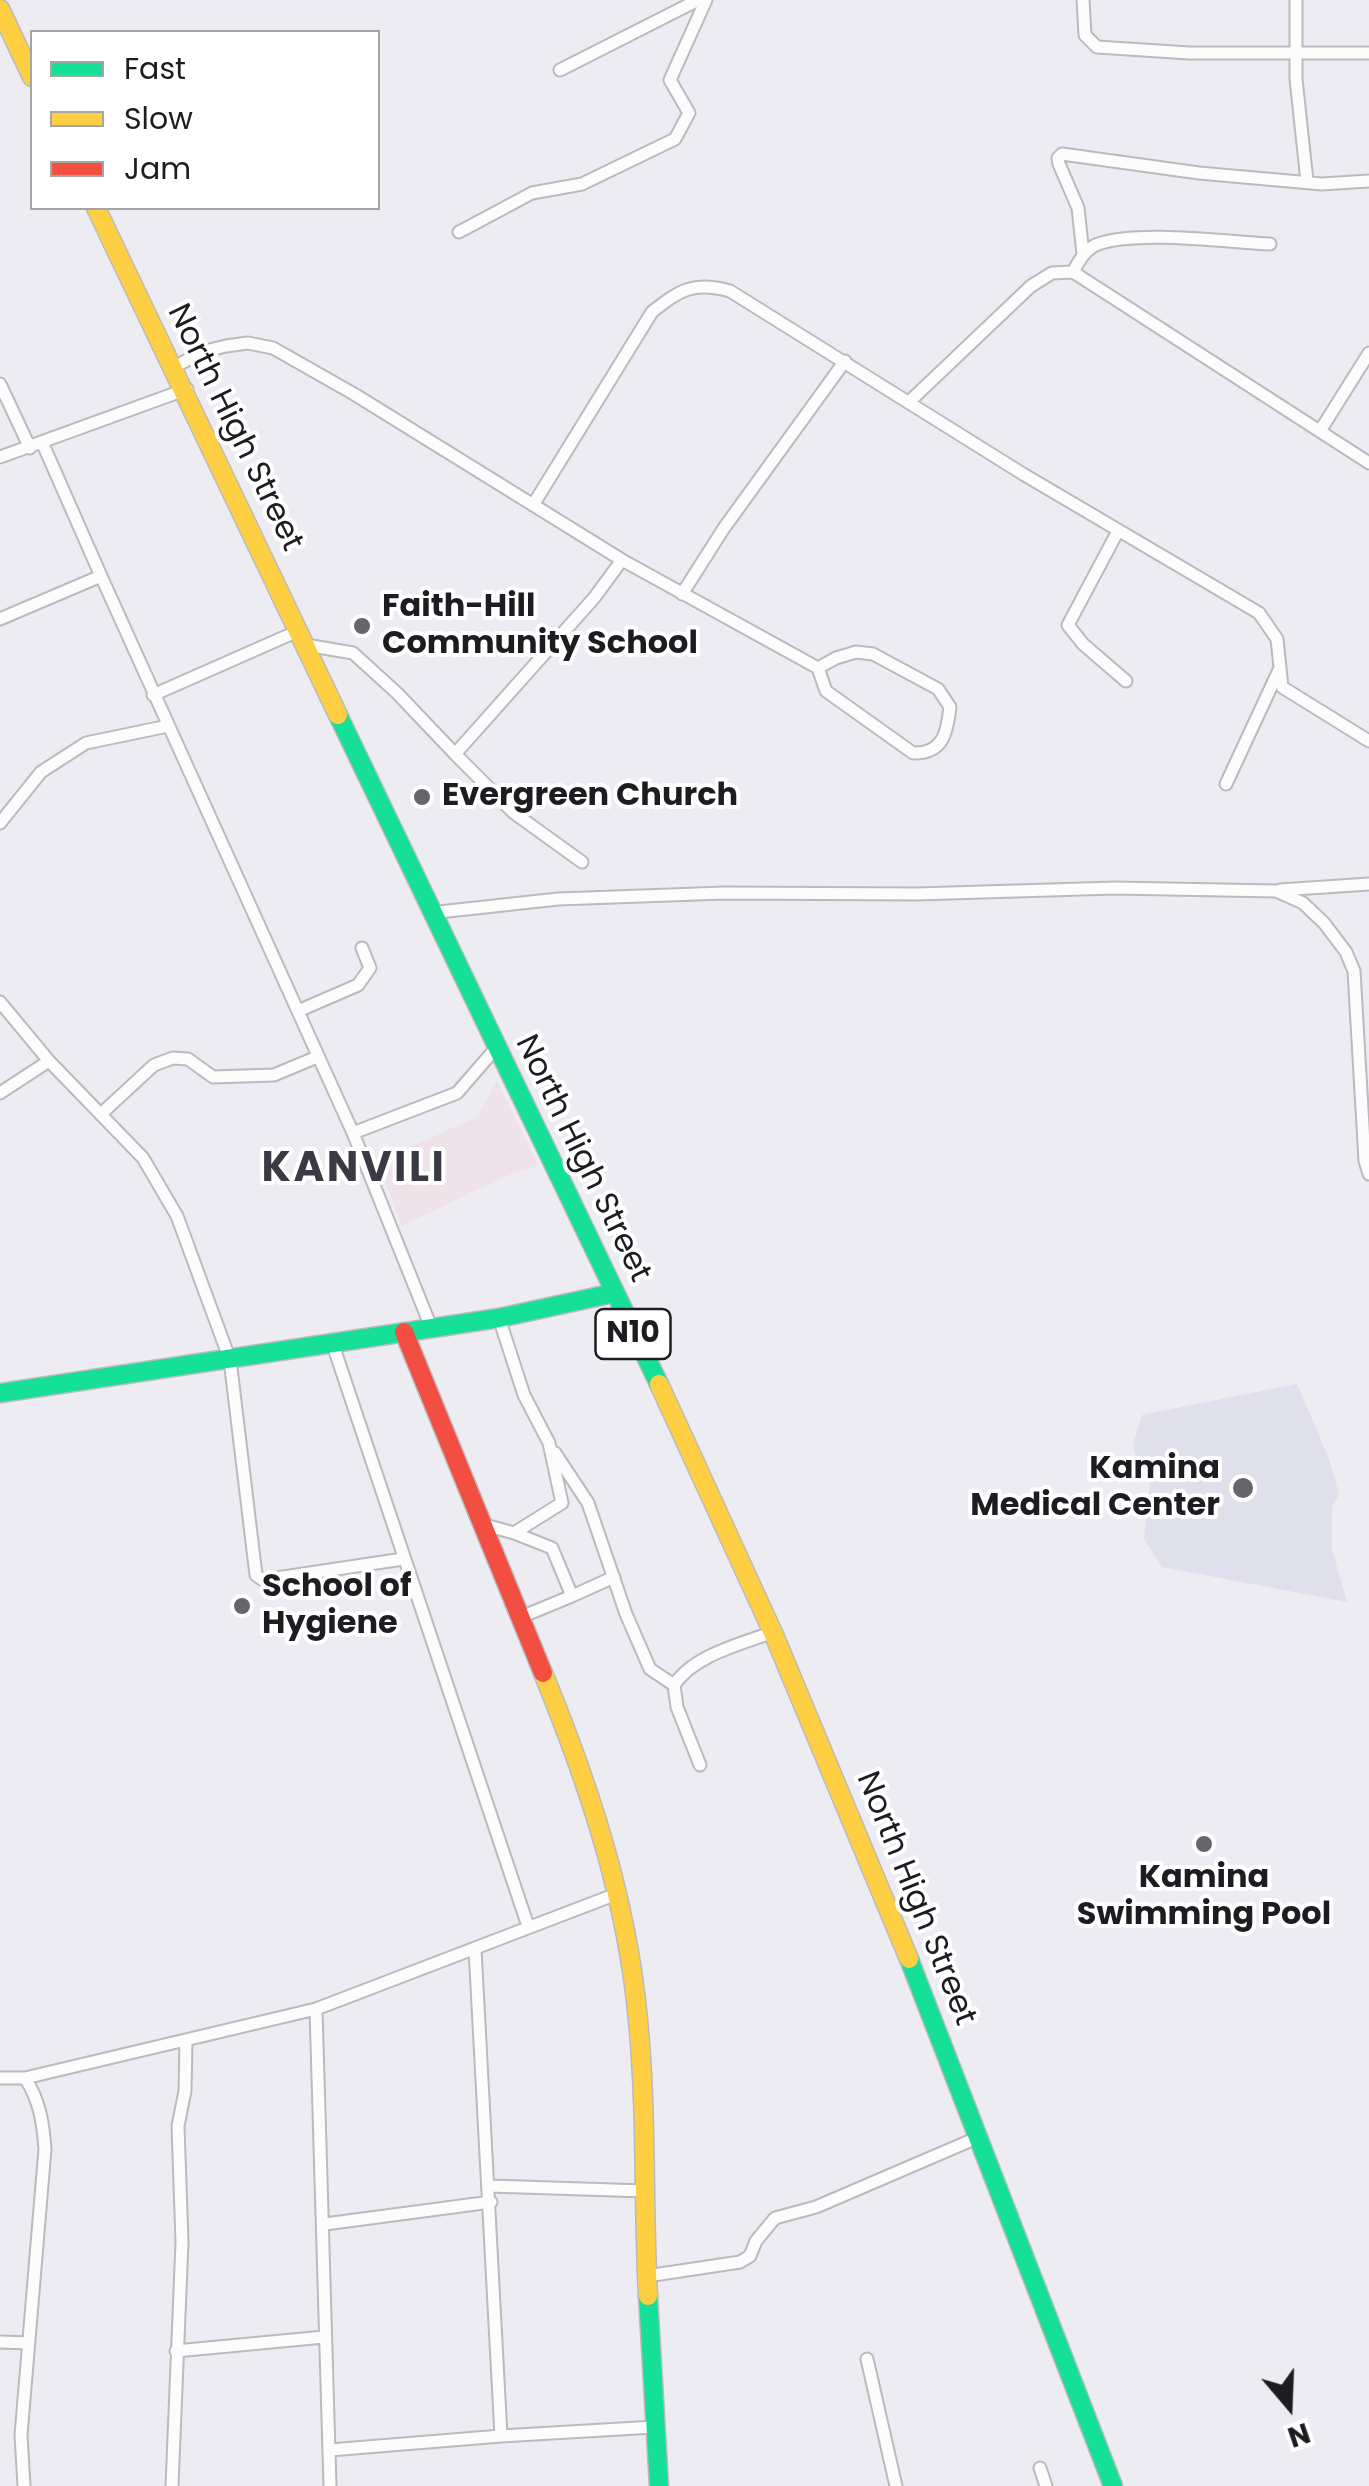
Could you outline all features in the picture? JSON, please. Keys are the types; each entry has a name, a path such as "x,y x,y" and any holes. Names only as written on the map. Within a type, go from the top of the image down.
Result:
{"main road":[{"path":"0,8 30,73"},
{"name":"North High Street","path":"97,210 187,389 430,913 773,1632 856,1830 1113,2486"},
{"path":"0,1392 333,1345 499,1318 614,1293"},
{"path":"404,1332 580,1763 619,1893 638,2016 659,2486"}],"street":[{"path":"560,70 698,0"},
{"path":"459,232 532,193 582,184 675,139 689,113 670,80 706,0"},
{"path":"1083,0 1085,35 1097,47 1188,53 1369,53"},
{"path":"1296,0 1296,52 1307,181"},
{"path":"1083,254 1078,208 1058,164 1062,154 1336,186 1369,181"},
{"path":"1073,272 1083,254 1096,244 1149,239 1270,244"},
{"path":"910,401 1030,286 1052,274 1073,272 1369,464"},
{"path":"533,506 652,312 676,293 708,285 730,291 1118,531 1259,613 1276,639 1281,684 1286,690 1369,741"},
{"path":"175,367 201,352 226,346 248,343 273,348 622,560 818,668 826,691 913,753 926,754 943,740 950,707 938,689 872,654 856,652 818,668"},
{"path":"1320,431 1369,353"},
{"path":"682,594 724,528 845,361"},
{"path":"0,384 36,445 101,576 352,1133 431,1328"},
{"path":"0,457 187,389"},
{"path":"1118,531 1068,625 1083,644 1126,681"},
{"path":"454,754 594,598 622,560"},
{"path":"0,619 101,576"},
{"path":"153,695 302,638 353,654 397,692 514,813 582,862"},
{"path":"1226,784 1279,670"},
{"path":"0,822 41,772 86,743 168,726"},
{"path":"430,913 558,900 724,893 1276,890 1369,884"},
{"path":"1276,890 1303,903 1324,922 1346,952 1354,971 1365,1162 1369,1174"},
{"path":"298,1011 358,985 370,968 362,948"},
{"path":"0,1002 49,1061 143,1158 177,1216 230,1360 256,1575 263,1580 403,1559"},
{"path":"352,1133 458,1092 496,1048"},
{"path":"102,1113 154,1065 174,1058 188,1059 213,1077 274,1075 317,1057"},
{"path":"0,1093 49,1061"},
{"path":"499,1318 524,1395 588,1503 650,1669 674,1685"},
{"path":"333,1345 528,1926"},
{"path":"514,1533 562,1503 549,1443"},
{"path":"485,1525 552,1548 572,1596"},
{"path":"521,1618 614,1577"},
{"path":"700,1765 677,1707 674,1685 679,1677 713,1655 773,1632"},
{"path":"0,2078 25,2078 316,2009 619,1893"},
{"path":"475,1949 502,2436"},
{"path":"316,2009 330,2486"},
{"path":"172,2486 182,2242 178,2126 185,2091 186,2041"},
{"path":"24,2486 22,2435 45,2149 36,2094 25,2078"},
{"path":"648,2276 740,2262 750,2256 756,2241 775,2218 816,2207 978,2137"},
{"path":"490,2186 644,2191"},
{"path":"325,2224 491,2202"},
{"path":"176,2351 324,2337"},
{"path":"0,2342 29,2343"},
{"path":"867,2359 896,2486"},
{"path":"330,2450 654,2427"},
{"path":"1040,2468 1046,2486"}],"shaded area":[{"path":"497,1081 538,1165 508,1175 402,1226 377,1161 476,1118"},
{"name":"Kamina Medical Center","path":"1297,1384 1329,1459 1339,1494 1332,1507 1332,1549 1347,1602 1162,1567 1144,1539 1150,1483 1140,1478 1133,1445 1142,1415"}],"traffic: fast":[{"path":"338,715 659,1384"},
{"path":"0,1393 499,1318 614,1293"},
{"path":"909,1959 1113,2486"},
{"path":"648,2296 659,2486"}],"traffic: slow":[{"path":"0,9 30,73"},
{"path":"97,210 338,715"},
{"path":"659,1384 774,1635 909,1959"},
{"path":"543,1673 604,1843 633,1975 643,2089 648,2296"}],"traffic: jam":[{"path":"404,1332 543,1673"}],"place":[{"name":"Faith-Hill Community School","path":"362,626"},
{"name":"Evergreen Church","path":"422,797"},
{"name":"Kamina Medical Center","path":"1243,1488"},
{"name":"School of Hygiene","path":"242,1606"},
{"name":"Kamina Swimming Pool","path":"1204,1844"}],"district":[{"name":"KANVILI","path":"354,1170"}]}
